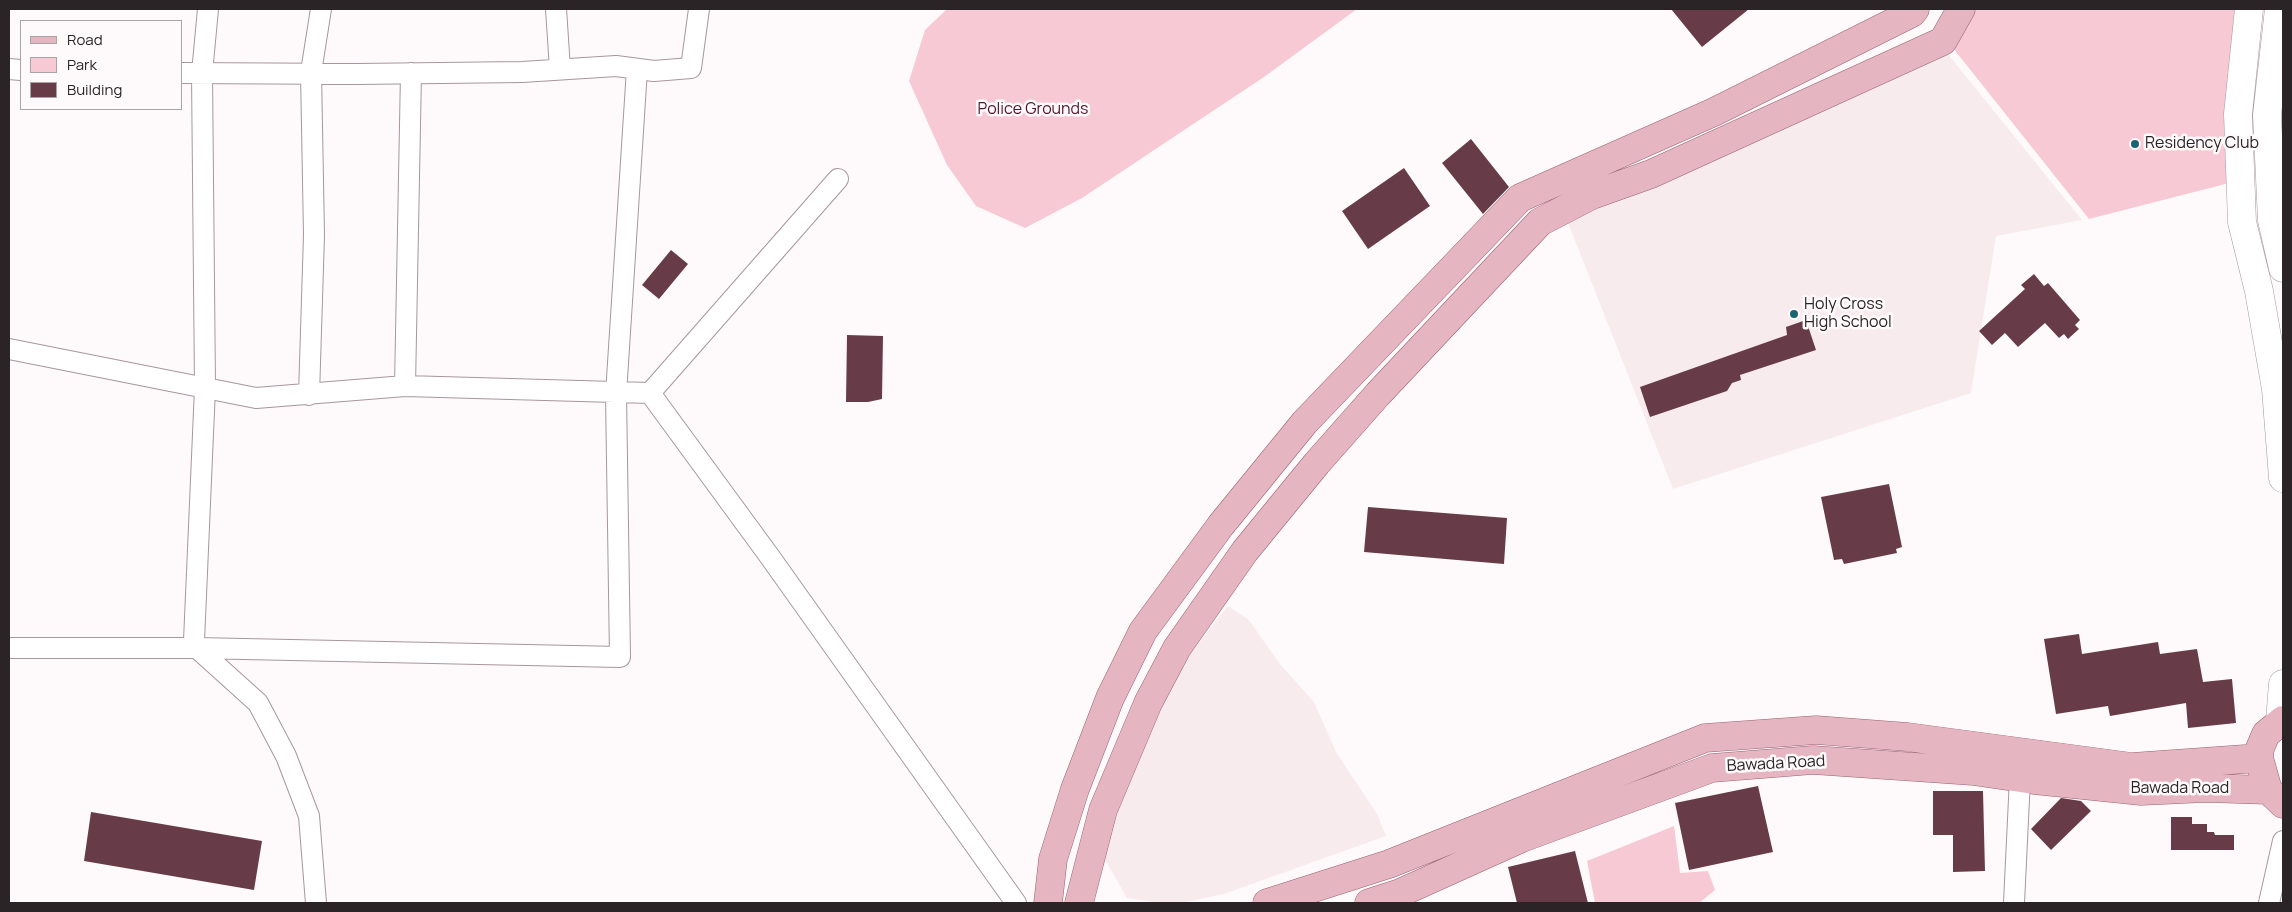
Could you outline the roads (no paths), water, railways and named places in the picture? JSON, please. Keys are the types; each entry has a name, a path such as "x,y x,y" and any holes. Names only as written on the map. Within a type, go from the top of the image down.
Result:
{"main road":[{"path":"1048,903 1053,859 1075,789 1110,698 1143,631 1222,525 1305,422 1520,198 1714,112 1912,13 1915,9"},
{"path":"1079,903 1103,810 1148,703 1177,648 1245,551 1317,463 1378,394 1542,220 1592,195 1650,174 1943,41 1961,9"},
{"path":"2249,9 2238,114 2242,222 2259,292 2276,389 2283,478"},
{"path":"2279,9 2268,115 2272,220 2283,268"},
{"path":"1520,198 1542,220"},
{"path":"2276,797 2259,758 2266,734 2282,720 2283,684"},
{"path":"1267,903 1389,864 1705,738 1809,730 1908,736 2132,767 2259,758"},
{"name":"Bawada Road","path":"1370,903 1400,892 1522,838 1712,768 1813,760 1973,770 2020,778 2141,791 2206,788 2276,797"}],"street":[{"path":"208,9 202,73 205,388 194,641 197,648 258,703 286,756 309,816 316,903"},
{"path":"309,395 314,235 311,72 321,9"},
{"path":"556,9 560,69"},
{"path":"182,73 411,73 616,66 654,71 691,68 699,9"},
{"path":"9,648 197,648 620,657 616,394 638,69"},
{"path":"405,386 411,73"},
{"path":"9,349 256,398 405,386 616,394 650,393 838,179"},
{"path":"650,393 770,557 1016,903"},
{"path":"2014,903 2020,778"},
{"path":"2269,903 2283,842"}],"place":[{"name":"Residency Club","path":"2135,144"},
{"name":"Holy Cross High School","path":"1794,314"}],"park label":[{"name":"Police Grounds","path":"1033,110"}]}
